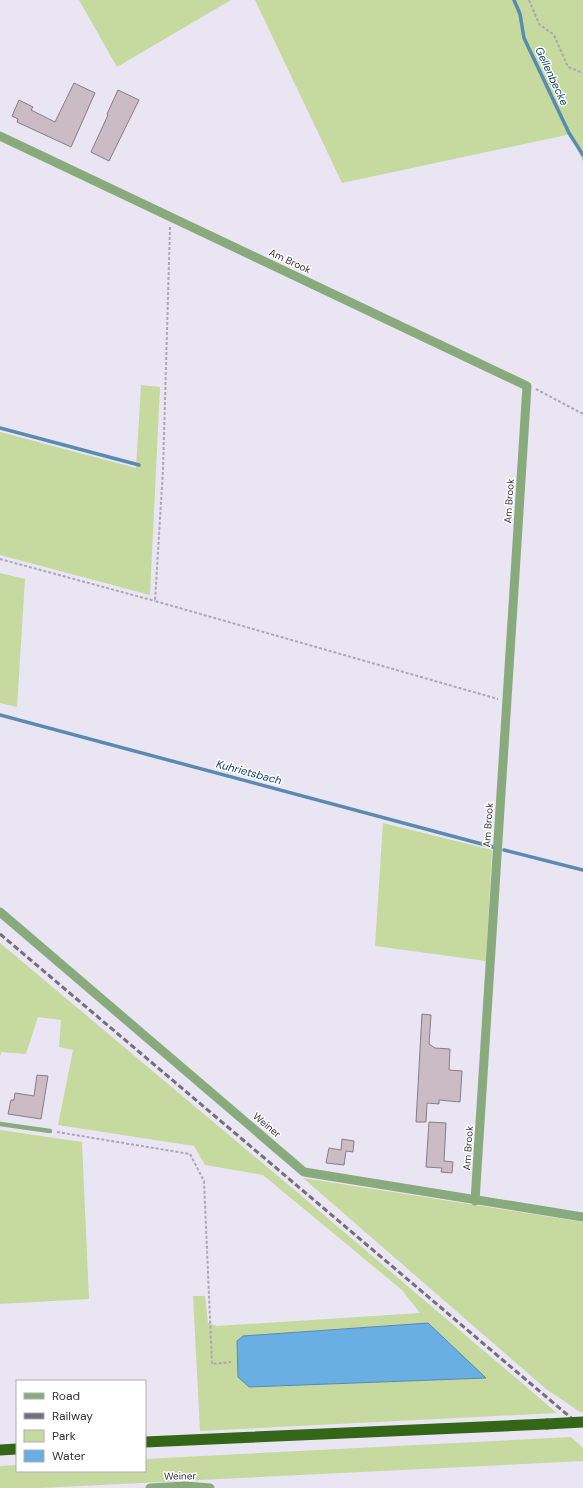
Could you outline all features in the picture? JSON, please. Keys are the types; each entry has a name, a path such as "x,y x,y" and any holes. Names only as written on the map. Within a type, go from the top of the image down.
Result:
{"highway":[{"path":"146,1442 583,1422"},
{"path":"0,1450 16,1449"}],"street":[{"name":"Am Brook","path":"0,136 527,386 475,1200"},
{"name":"Weiner","path":"0,912 304,1172 583,1218"},
{"name":"Weiner","path":"150,1488 185,1486 210,1488"}],"lane":[{"path":"0,1124 50,1131"}],"path":[{"path":"528,0 538,24 554,35 568,67 583,73"},
{"path":"155,601 163,470 170,217"},
{"path":"527,386 542,392 583,414"},
{"path":"0,559 155,601 507,701"},
{"path":"50,1131 190,1154 204,1181 212,1364 231,1362"}],"green space":[{"path":"79,0 231,0 117,67"},
{"path":"255,0 583,0 583,162 571,134 342,183"},
{"path":"141,385 160,387 150,595 0,555 0,432 136,468"},
{"path":"0,573 25,579 17,707 0,703"},
{"path":"383,823 492,850 486,961 375,946"},
{"path":"0,943 557,1413 200,1431 193,1296 205,1296 208,1323 217,1326 420,1313 402,1290 263,1175 205,1165 194,1146 58,1125 73,1050 59,1047 61,1020 38,1017 26,1054 1,1052 0,1058","holes":["428,1323 237,1341 243,1336"]},
{"path":"0,1130 82,1142 89,1299 0,1304"},
{"path":"303,1178 583,1222 583,1412 580,1412 546,1389"},
{"path":"571,1437 583,1448 583,1461 40,1488 0,1488 0,1466 16,1465 16,1472 146,1472 146,1459"}],"water":[{"path":"428,1323 486,1378 249,1387 238,1377 237,1341 243,1336"}],"building":[{"path":"74,83 95,93 71,147 17,122 18,119 12,116 19,100 33,107 31,110 55,122"},
{"path":"118,90 139,100 109,161 91,152"},
{"path":"422,1014 431,1015 429,1044 435,1048 450,1049 449,1070 462,1071 460,1102 439,1100 439,1104 427,1103 426,1122 416,1122"},
{"path":"37,1075 48,1076 41,1119 8,1114 11,1100 14,1100 15,1093 34,1096"},
{"path":"429,1122 446,1123 444,1161 453,1162 452,1173 441,1172 442,1168 426,1167"},
{"path":"342,1139 354,1141 353,1152 346,1151 344,1165 326,1163 329,1148 341,1150"}],"waterway":[{"name":"Gellenbecke","path":"514,0 520,14 524,38 569,133 583,155"},
{"path":"0,428 139,465"},
{"name":"Kuhrietsbach","path":"0,715 493,847"},
{"name":"Kuhrietsbach","path":"504,850 583,870"}],"railway":[{"path":"0,934 583,1428"}]}
